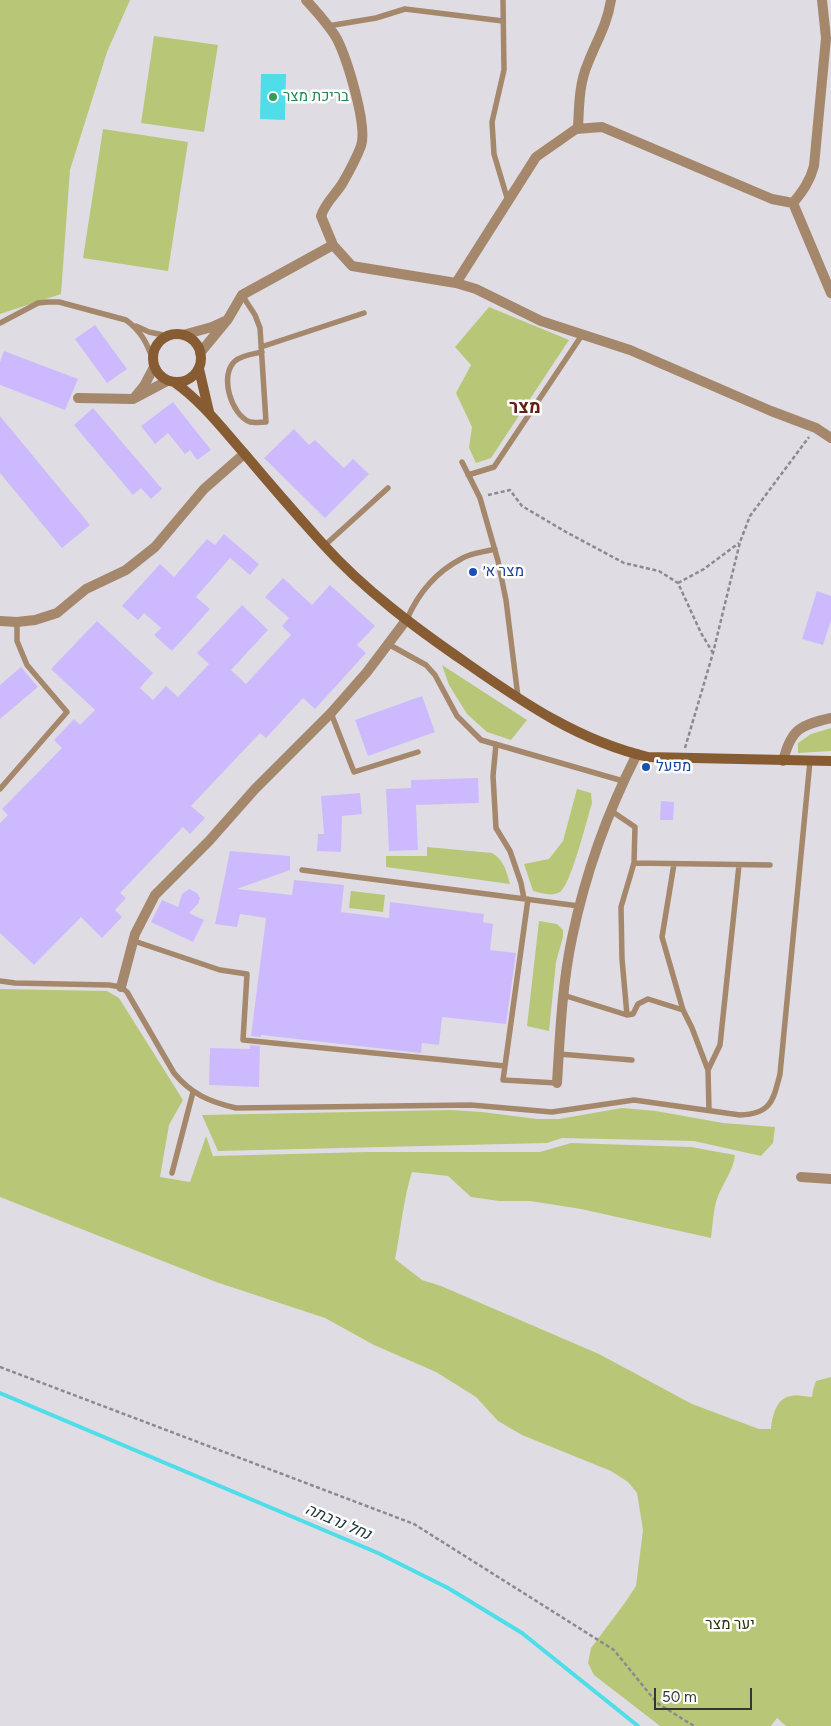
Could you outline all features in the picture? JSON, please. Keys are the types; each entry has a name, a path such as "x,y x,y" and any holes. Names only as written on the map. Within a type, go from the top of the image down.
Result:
{"street":[{"path":"306,0 336,37 345,57 362,126 362,144 354,162 342,185 324,207 321,216 334,245 352,266 456,283 476,289 541,321 630,350 771,411 816,428 831,438"},
{"path":"578,129 580,94 587,64 607,22 611,0"},
{"path":"793,203 810,180 814,166 826,38 822,0"},
{"path":"456,283 536,157 578,129 602,127 772,199 793,203"},
{"path":"793,203 831,293"},
{"path":"200,353 228,319 242,294 334,245"},
{"path":"133,399 140,392 153,364 155,348 158,343 168,336 183,335 212,327 228,319"},
{"path":"183,335 194,342 200,353 199,369 209,413"},
{"path":"153,364 162,378 187,391 209,413 324,546 368,587 406,619 518,699 556,722 648,757 831,761"},
{"path":"78,398 133,399 171,382 188,380 199,369"},
{"path":"0,621 35,620 57,612 86,589 126,570 155,547 204,489 244,454"},
{"path":"122,987 136,934 155,895 331,712 367,672 406,619"},
{"path":"783,761 788,742 802,726 831,718"},
{"path":"557,1083 563,995 571,939 579,906 610,810 637,754"},
{"path":"801,1177 831,1179"}],"lane":[{"path":"504,0 504,70 492,122 494,154 508,201"},
{"path":"328,26 376,18 405,9 503,20"},
{"path":"242,294 260,328 261,349 266,422 252,422 244,419 234,405 229,393 229,369 235,361 261,349 364,313"},
{"path":"0,323 38,303 48,302 59,302 119,317 134,326 145,340 153,364"},
{"path":"134,326 149,332 168,336"},
{"path":"468,475 494,467 582,335"},
{"path":"462,462 480,498 498,561 506,600 518,699"},
{"path":"324,546 388,488"},
{"path":"406,619 413,605 432,580 461,558 495,549"},
{"path":"0,789 67,712 27,665 17,641 17,622"},
{"path":"388,644 426,664 435,675 457,716 481,740 623,781"},
{"path":"331,712 354,772 418,752"},
{"path":"496,744 493,776 496,828 510,852 526,899 503,1080 557,1083"},
{"path":"0,981 15,983 109,984 122,987 127,992 174,1073 193,1092 212,1102 236,1108 471,1105 552,1112 634,1100 740,1115 753,1115 764,1111 776,1090 780,1074 810,761"},
{"path":"610,810 634,827 634,863 621,907 626,1015"},
{"path":"634,863 770,865"},
{"path":"674,864 662,937 683,1010 708,1070 709,1110"},
{"path":"708,1070 720,1045 738,865"},
{"path":"302,870 579,906"},
{"path":"134,941 220,970 247,974 243,1040 505,1066"},
{"path":"563,995 626,1015 633,1014 638,1004 648,999 683,1010"},
{"path":"559,1054 632,1060"},
{"path":"172,1173 193,1092"}],"path":[{"path":"682,758 713,652 740,542 750,516 816,428"},
{"path":"480,498 510,490 522,506 566,532 624,563 659,571 678,583 701,633 713,652"},
{"path":"678,583 704,569 740,542"},
{"path":"0,1367 414,1524 614,1650 657,1703 694,1726"}],"green space":[{"path":"0,0 130,0 107,52 70,170 61,294 0,314"},
{"path":"154,36 218,45 204,132 141,123"},
{"path":"103,129 188,142 168,271 83,258"},
{"path":"489,307 569,340 491,458 476,463 469,448 472,427 456,393 471,365 455,347"},
{"path":"442,665 527,720 511,740 487,732 467,714 449,685"},
{"path":"831,728 831,751 798,753 798,743 811,734"},
{"path":"577,789 591,793 592,803 569,877 560,892 546,894 533,891 524,864 549,859 563,841"},
{"path":"427,847 492,853 502,862 510,884 386,867 386,856 427,856"},
{"path":"351,891 385,895 383,912 349,908"},
{"path":"539,921 557,924 563,930 556,962 549,1031 527,1026"},
{"name":"יער מצר","path":"0,989 107,991 119,998 183,1100 169,1125 160,1177 190,1182 206,1136 213,1156 367,1152 540,1152 571,1143 691,1147 735,1155 717,1199 711,1238 581,1209 530,1201 499,1201 471,1197 448,1176 412,1172 404,1204 395,1259 422,1280 441,1286 599,1354 692,1404 759,1429 771,1429 772,1419 778,1404 782,1400 793,1395 812,1397 816,1381 831,1377 831,1726 786,1726 777,1718 771,1726 660,1726 594,1675 588,1663 591,1648 636,1586 643,1530 637,1493 628,1482 611,1471 522,1435 498,1421 476,1397 436,1372 374,1345 325,1318 216,1282 0,1197"},
{"path":"622,1108 656,1111 723,1123 775,1127 773,1143 761,1156 694,1141 562,1138 547,1143 218,1151 202,1115 451,1110 537,1119 559,1119"}],"water":[{"name":"בריכת מצר","path":"261,74 286,74 285,120 260,119"}],"building":[{"path":"95,325 127,369 107,383 75,339"},
{"path":"4,351 78,379 65,410 0,385 0,362"},
{"path":"173,402 211,450 197,460 190,450 185,454 168,433 155,444 141,426"},
{"path":"93,408 162,489 151,499 141,488 133,495 74,425"},
{"path":"0,416 90,525 62,548 0,473"},
{"path":"294,429 309,445 315,440 344,468 353,459 369,474 325,518 264,458"},
{"path":"224,534 259,564 250,575 230,558 196,597 210,609 172,651 154,635 161,628 144,613 138,620 122,606 160,564 174,577 207,539 215,545"},
{"path":"283,578 312,605 330,585 375,626 357,645 366,653 315,709 303,698 266,738 260,733 191,806 205,818 190,834 183,827 120,893 126,898 115,910 122,917 102,938 81,917 34,965 0,933 0,823 8,815 2,809 62,748 54,740 74,719 80,725 95,710 51,669 97,621 153,673 140,688 153,700 166,686 178,697 209,664 197,653 242,605 268,630 231,670 246,684 291,635 282,626 289,618 265,597"},
{"path":"817,591 831,596 831,620 823,645 802,639"},
{"path":"21,667 38,687 0,719 0,685"},
{"path":"422,696 435,732 368,756 355,720"},
{"path":"478,778 479,803 416,805 418,850 389,851 386,789 411,788 411,780"},
{"path":"360,793 362,814 342,816 341,852 317,851 318,834 324,834 321,796"},
{"path":"661,801 674,802 673,820 660,820"},
{"path":"230,851 290,856 290,870 237,889 292,895 294,880 344,885 341,912 389,918 390,902 484,914 483,922 493,924 490,950 516,953 506,1024 442,1017 439,1045 422,1043 421,1053 261,1035 261,1037 251,1036 266,918 240,914 237,927 215,924"},
{"path":"189,889 197,893 200,898 198,904 189,913 204,920 193,942 151,922 162,900 178,907 182,894"},
{"path":"250,1045 260,1046 259,1087 209,1085 210,1048 250,1049"}],"waterway":[{"name":"נחל נרבתה","path":"0,1393 378,1553 448,1588 522,1633 638,1726"}],"place":[{"name":"בריכת מצר","path":"273,97"},
{"name":"מצר א׳","path":"473,572"},
{"name":"מפעל","path":"646,767"}],"district":[{"name":"מצר","path":"525,408"}]}
